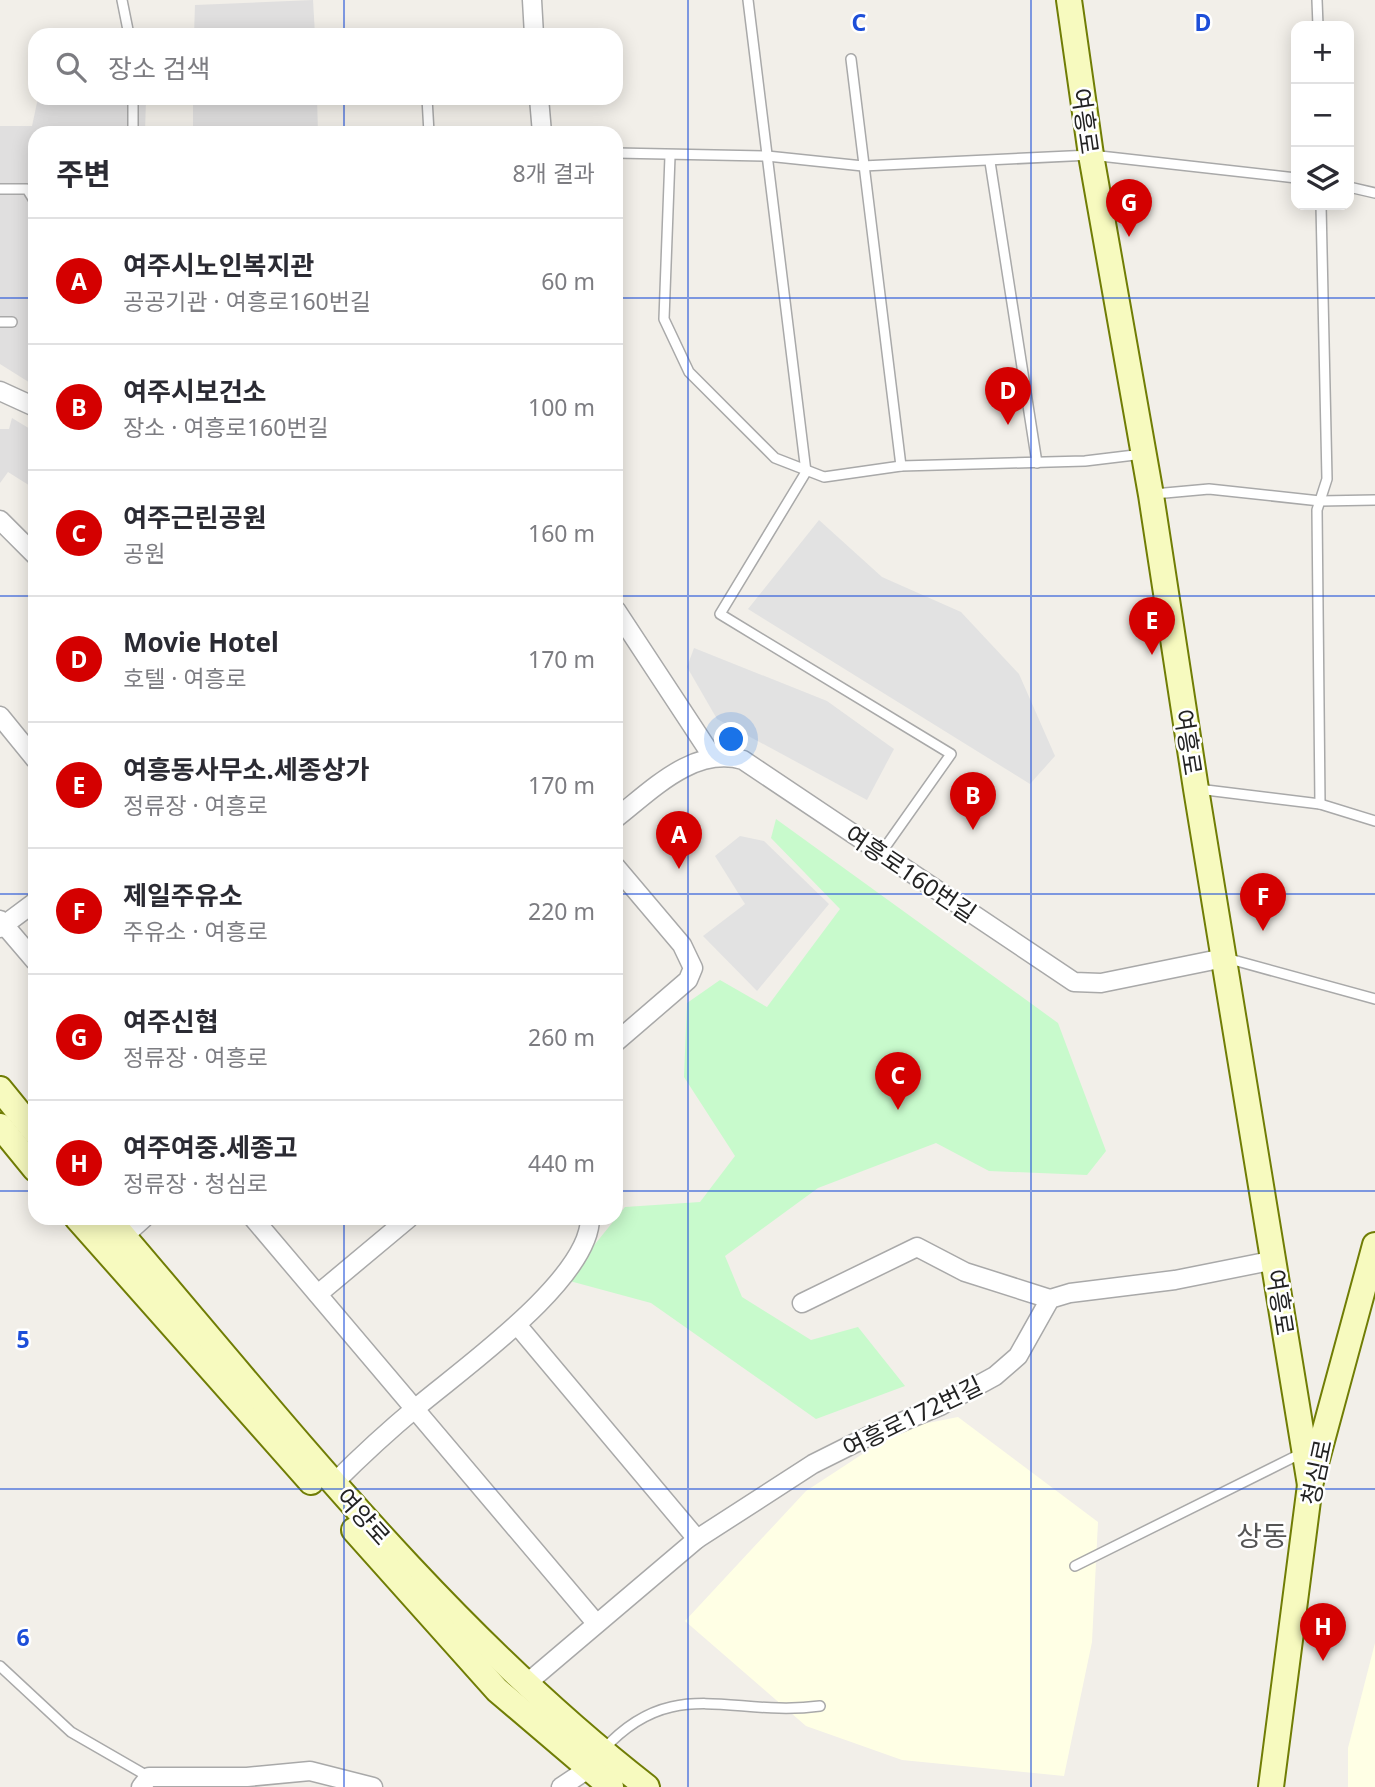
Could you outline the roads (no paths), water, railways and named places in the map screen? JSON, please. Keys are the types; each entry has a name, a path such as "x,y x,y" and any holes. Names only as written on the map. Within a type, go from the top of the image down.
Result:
{"street":[{"path":"532,0 534,28"},
{"name":"여흥로","path":"1069,0 1091,155 1151,495 1196,789 1310,1485"},
{"path":"540,105 541,126"},
{"path":"0,391 28,404"},
{"path":"0,520 28,548"},
{"path":"623,621 712,756 661,783 623,813"},
{"path":"0,716 28,750"},
{"name":"여흥로160번길","path":"712,756 743,760 1074,982 1101,983 1224,958"},
{"path":"623,875 682,945 693,968 688,980 623,1036"},
{"path":"28,907 1,924 28,953"},
{"path":"0,1089 28,1123"},
{"path":"0,1126 28,1160"},
{"name":"여양로","path":"92,1225 113,1235 422,1581 526,1684 595,1760 611,1787"},
{"path":"113,1235 131,1225"},
{"path":"259,1225 596,1623"},
{"path":"318,1294 401,1225"},
{"path":"334,1483 415,1409 517,1326 573,1263 584,1247 590,1225"},
{"name":"여양로","path":"113,1235 456,1648 520,1713 595,1760 647,1787"},
{"path":"802,1304 917,1247 965,1272 1050,1299 1070,1293 1175,1280 1275,1260"},
{"name":"청심로","path":"1271,1787 1310,1485 1373,1257"},
{"name":"여흥로172번길","path":"526,1684 697,1539 805,1469 875,1433 940,1406 995,1376 1018,1356 1037,1327 1050,1299"},
{"path":"517,1326 697,1539"},
{"path":"561,1787 595,1760"},
{"path":"145,1782 310,1771 373,1787"}],"lane":[{"path":"122,0 128,28"},
{"path":"748,0 806,472 720,614 951,754 881,853"},
{"path":"1317,0 1318,21"},
{"path":"851,59 901,466"},
{"path":"133,105 133,126"},
{"path":"427,105 428,126"},
{"path":"623,153 767,156 863,166 990,162 1091,155 1291,177"},
{"path":"670,156 664,319 689,372 775,458 824,477 901,466 1037,463 1144,454"},
{"path":"990,162 1037,463"},
{"path":"1354,188 1375,193"},
{"path":"0,189 28,191"},
{"path":"1320,804 1317,510 1327,479 1321,210"},
{"path":"0,322 12,322"},
{"path":"1151,495 1209,489 1320,501 1375,500"},
{"path":"1196,789 1320,804 1375,821"},
{"path":"1224,958 1375,999"},
{"path":"1076,1566 1304,1452"},
{"path":"0,1666 71,1732 145,1782"},
{"path":"595,1760 641,1716 672,1705 788,1710 820,1706"}],"place":[{"name":"여주신협","path":"1129,237"},
{"name":"Movie Hotel","path":"1008,425"},
{"name":"여흥동사무소.세종상가","path":"1152,655"},
{"name":"여주시보건소","path":"973,830"},
{"name":"여주시노인복지관","path":"679,869"},
{"name":"제일주유소","path":"1263,931"},
{"name":"여주근린공원","path":"898,1110"},
{"name":"여주여중.세종고","path":"1323,1661"}],"district":[{"name":"상동","path":"1262,1535"}]}
